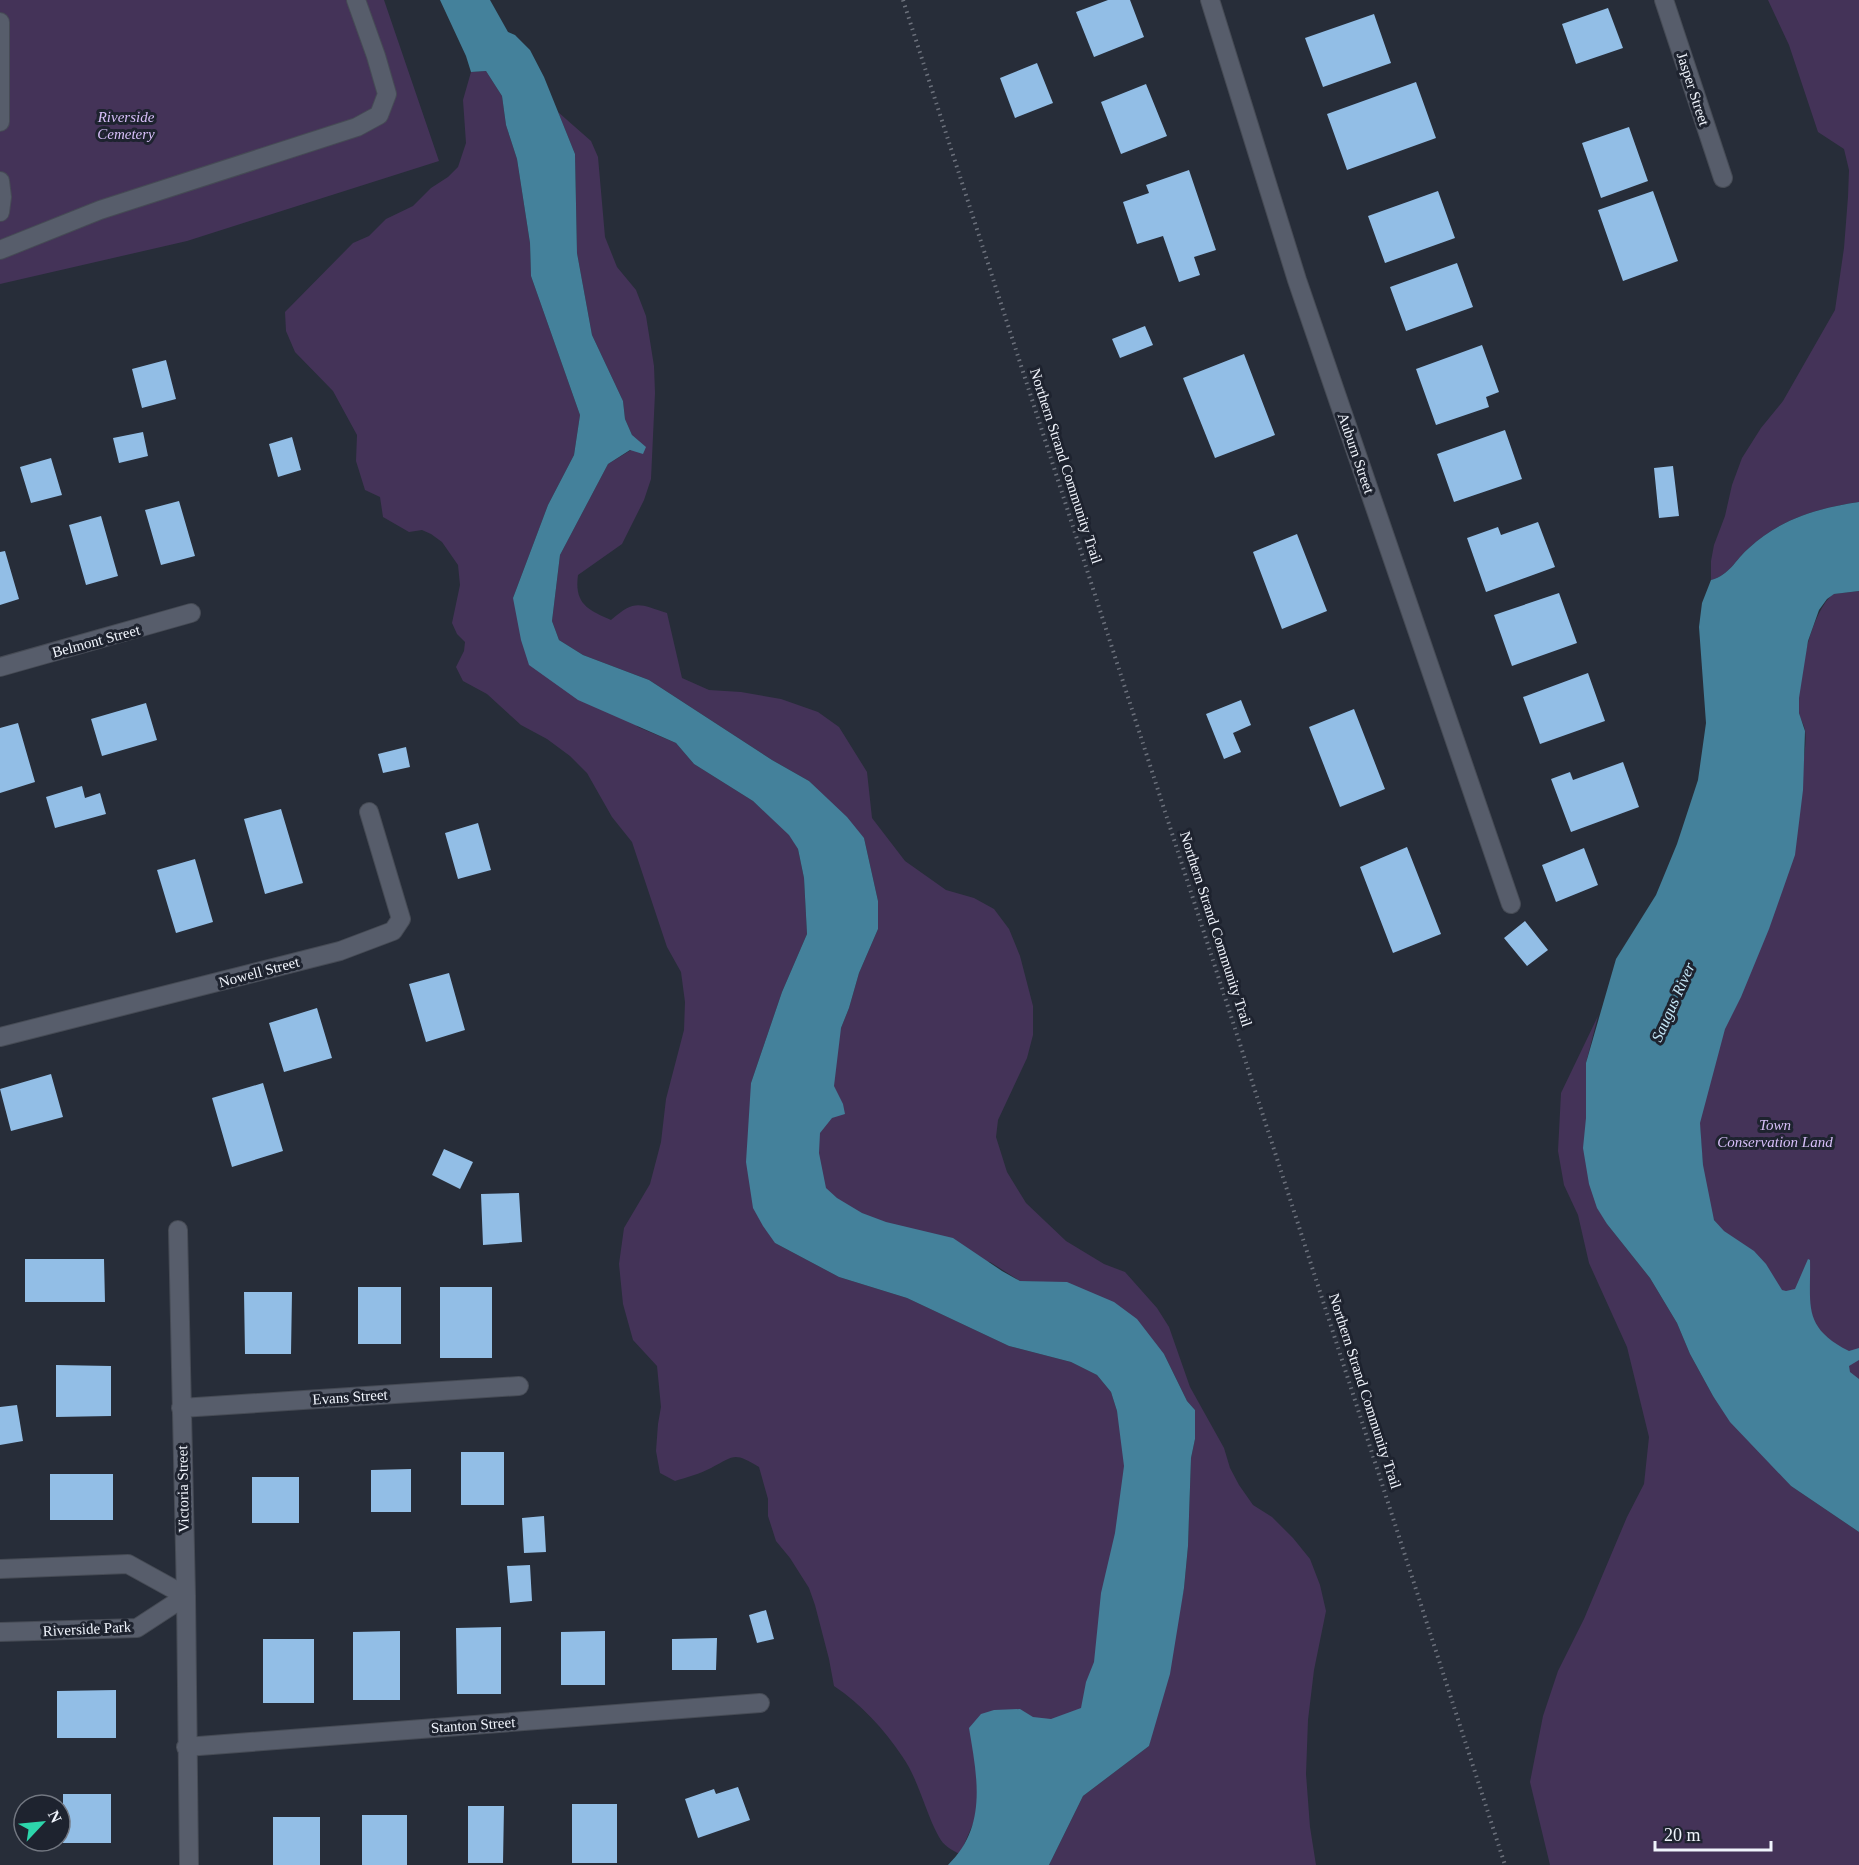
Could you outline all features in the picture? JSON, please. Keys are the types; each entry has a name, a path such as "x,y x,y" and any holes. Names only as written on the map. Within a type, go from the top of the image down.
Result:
{"street":[{"path":"0,250 100,210 357,127 380,115 387,94 356,0"},
{"name":"Auburn Street","path":"1210,0 1301,291 1511,904"},
{"name":"Jasper Street","path":"1664,0 1723,178"},
{"path":"0,22 0,122"},
{"path":"0,182 2,197 0,212"},
{"name":"Belmont Street","path":"0,667 191,614"},
{"name":"Nowell Street","path":"0,1037 340,951 393,931 401,919 369,812"},
{"name":"Victoria Street","path":"178,1230 189,1865"},
{"name":"Evans Street","path":"181,1408 519,1386"},
{"path":"0,1569 128,1564 186,1596"},
{"name":"Riverside Park","path":"0,1632 137,1628 186,1596"},
{"name":"Stanton Street","path":"186,1747 760,1703"}],"path":[{"name":"Northern Strand Community Trail","path":"903,0 1505,1865"}],"green space":[{"name":"Riverside Cemetery","path":"0,0 384,0 439,161 187,241 0,284"},
{"path":"1768,0 1859,0 1859,502 1814,512 1787,522 1761,538 1723,575 1711,580 1714,545 1742,458 1761,428 1783,401 1835,310 1844,248 1849,170 1844,149 1818,132 1789,45"},
{"path":"486,71 502,96 506,125 517,159 530,243 531,276 580,415 574,455 548,505 513,598 638,727 676,743 694,764 753,801 790,835 798,849 804,878 807,934 782,992 751,1083 775,1243 839,1277 907,1298 1009,1346 1071,1362 1097,1375 1111,1392 1120,1425 1139,1472 1084,1728 978,1803 975,1819 960,1854 941,1840 913,1775 895,1746 863,1709 834,1686 815,1605 809,1588 776,1541 768,1516 768,1499 759,1467 735,1457 675,1481 660,1473 656,1451 661,1407 657,1366 633,1340 623,1304 619,1264 624,1228 650,1184 661,1142 666,1099 684,1030 685,1002 681,972 667,947 632,842 612,817 587,773 570,756 547,739 521,725 487,694 463,681 456,667 464,651 465,642 457,634 452,623 460,585 458,565 442,542 431,534 422,530 409,532 383,517 380,497 365,490 356,461 357,435 333,391 295,352 286,331 285,312 353,243 369,236 386,219 413,206 431,188 458,167 466,143 463,100 471,72"},
{"path":"558,112 591,141 598,157 605,237 617,267 636,290 646,316 654,366 651,479 644,500 622,544 578,575 578,593 584,605 611,620 619,613 637,605 667,613 682,678 709,690 741,692 781,699 818,712 839,727 867,772 872,818 905,861 946,890 974,898 994,909 1009,929 1020,956 1033,1006 1033,1035 1027,1058 998,1120 996,1137 1007,1172 1026,1203 1066,1241 1104,1264 1125,1272 1157,1308 1169,1327 1190,1387 1224,1448 1230,1468 1239,1485 1253,1505 1272,1517 1293,1538 1310,1559 1320,1585 1326,1611 1314,1670 1308,1720 1306,1774 1310,1827 1316,1865 1049,1865 1083,1796 1149,1746 1184,1588 1195,1410 1187,1401 1164,1354 1041,1282 1020,1281 990,1262 914,1253 780,1161 849,1008 859,973 878,929 878,901 864,838 809,781 772,760 649,680 583,655 559,640 552,621 560,555 608,464 631,450 632,435 625,419 623,401 592,335 577,253 575,154"},
{"name":"Town Conservation Land","path":"1859,591 1859,1400 1828,1373 1706,1209 1697,1085 1803,773 1805,735 1799,713 1799,700 1802,667 1811,632 1825,603 1833,594"},
{"path":"1598,1016 1586,1063 1586,1118 1607,1224 1650,1278 1677,1323 1690,1354 1713,1396 1791,1486 1859,1532 1859,1865 1550,1865 1530,1782 1543,1716 1558,1671 1584,1619 1627,1517 1644,1484 1649,1437 1627,1347 1589,1263 1578,1215 1564,1185 1558,1151 1561,1093"}],"water":[{"path":"440,0 490,0 508,32 515,35 530,50 544,77 575,154 577,253 592,335 623,401 625,419 632,435 646,447 643,454 630,450 608,464 560,555 552,621 559,640 583,655 649,680 772,760 809,781 847,817 864,838 878,901 878,929 859,973 841,1028 834,1086 845,1114 832,1118 820,1133 819,1153 826,1188 837,1198 862,1213 886,1222 953,1238 1020,1281 1067,1282 1114,1302 1137,1319 1164,1354 1187,1401 1195,1410 1184,1588 1170,1674 1149,1746 1083,1796 1049,1865 948,1865 961,1850 974,1818 975,1764 969,1728 981,1714 994,1710 1020,1709 1033,1717 1051,1719 1081,1708 1086,1682 1094,1662 1101,1593 1115,1533 1124,1466 1117,1411 1111,1392 1097,1375 1071,1362 1009,1346 907,1298 839,1277 775,1243 753,1208 746,1162 751,1083 782,992 807,934 804,878 798,849 789,835 753,801 694,764 676,743 578,700 529,665 521,640 513,598 548,505 574,455 580,415 531,276 530,243 517,159 506,125 502,96 486,71 471,72"},
{"name":"Saugus River","path":"1859,502 1859,591 1834,594 1827,599 1819,610 1808,641 1799,698 1799,713 1805,731 1803,790 1795,855 1769,929 1725,1029 1700,1123 1703,1165 1714,1220 1724,1231 1754,1251 1766,1264 1782,1290 1795,1289 1808,1259 1810,1260 1810,1303 1816,1324 1834,1342 1849,1351 1859,1348 1859,1360 1849,1366 1850,1372 1859,1379 1859,1532 1791,1486 1730,1422 1713,1396 1690,1354 1677,1323 1650,1278 1597,1208 1589,1184 1583,1148 1586,1118 1586,1063 1616,959 1656,895 1677,844 1698,780 1706,723 1699,627 1702,603 1711,580 1723,575 1761,538 1787,522 1814,512"}],"building":[{"path":"1108,0 1130,0 1144,37 1094,57 1076,12"},
{"path":"1608,8 1623,48 1576,64 1562,24"},
{"path":"1374,14 1391,63 1323,87 1305,38"},
{"path":"1037,63 1053,103 1015,118 1000,78"},
{"path":"1416,82 1436,138 1347,170 1327,114"},
{"path":"1146,84 1167,136 1121,154 1101,102"},
{"path":"1629,127 1648,181 1601,198 1582,143"},
{"path":"1189,170 1216,250 1194,257 1200,275 1179,282 1163,236 1137,244 1123,202 1149,193 1146,185"},
{"path":"1438,191 1455,238 1385,263 1368,216"},
{"path":"1653,191 1678,261 1623,281 1598,210"},
{"path":"1457,263 1473,307 1406,331 1390,287"},
{"path":"1145,326 1153,345 1120,358 1112,339"},
{"path":"1482,345 1499,392 1486,397 1489,407 1436,425 1416,369"},
{"path":"1244,354 1275,435 1215,458 1183,378"},
{"path":"166,360 176,399 142,408 132,369"},
{"path":"1505,430 1522,479 1454,502 1437,454"},
{"path":"143,432 148,456 119,463 113,438"},
{"path":"292,437 301,470 278,477 269,444"},
{"path":"51,458 62,495 31,503 20,467"},
{"path":"1673,466 1679,516 1659,518 1654,468"},
{"path":"179,501 195,556 161,565 145,510"},
{"path":"101,516 118,576 86,585 69,525"},
{"path":"1538,522 1555,567 1486,592 1467,538 1498,527 1501,535"},
{"path":"1297,534 1327,611 1282,629 1253,552"},
{"path":"5,551 19,599 0,605 0,552"},
{"path":"1559,593 1577,643 1512,666 1494,615"},
{"path":"1588,673 1605,721 1540,744 1523,697"},
{"path":"1241,700 1251,725 1233,733 1241,752 1224,759 1206,714"},
{"path":"146,703 157,740 102,756 91,719"},
{"path":"1354,709 1385,789 1340,807 1309,727"},
{"path":"18,723 35,782 0,793 0,728"},
{"path":"406,747 410,767 383,773 378,754"},
{"path":"1623,762 1639,807 1571,832 1551,779 1570,772 1573,780"},
{"path":"82,786 85,798 100,793 106,814 55,828 46,797"},
{"path":"281,809 303,883 265,894 244,819"},
{"path":"478,823 491,870 458,879 445,833"},
{"path":"1407,847 1441,934 1393,953 1360,867"},
{"path":"1584,848 1598,885 1556,902 1542,865"},
{"path":"195,859 213,922 176,933 157,870"},
{"path":"1525,921 1548,950 1527,966 1504,938"},
{"path":"449,973 465,1030 426,1042 409,984"},
{"path":"317,1008 332,1058 284,1072 269,1023"},
{"path":"51,1074 63,1117 11,1131 0,1089"},
{"path":"263,1083 283,1151 232,1167 212,1098"},
{"path":"444,1149 473,1162 460,1189 432,1175"},
{"path":"519,1193 522,1242 483,1245 481,1194"},
{"path":"25,1259 104,1259 105,1302 25,1302"},
{"path":"358,1287 401,1287 401,1344 358,1344"},
{"path":"440,1287 492,1287 492,1358 440,1358"},
{"path":"244,1292 292,1292 291,1354 245,1354"},
{"path":"56,1365 111,1366 111,1416 56,1417"},
{"path":"17,1405 23,1441 0,1445 0,1407"},
{"path":"461,1452 504,1452 504,1505 461,1505"},
{"path":"411,1469 411,1512 371,1512 371,1470"},
{"path":"50,1474 113,1474 113,1520 50,1520"},
{"path":"252,1477 299,1477 299,1523 252,1523"},
{"path":"544,1516 546,1552 524,1553 522,1518"},
{"path":"530,1565 532,1601 510,1603 507,1566"},
{"path":"766,1610 774,1639 757,1643 749,1615"},
{"path":"501,1627 501,1694 457,1694 456,1628"},
{"path":"400,1631 400,1700 353,1700 353,1632"},
{"path":"605,1631 605,1685 561,1685 561,1632"},
{"path":"717,1638 716,1670 672,1670 672,1639"},
{"path":"263,1639 314,1639 314,1703 263,1703"},
{"path":"116,1690 116,1738 57,1738 57,1691"},
{"path":"738,1787 750,1820 698,1838 685,1799 714,1789 716,1794"},
{"path":"72,1794 111,1794 111,1843 72,1843"},
{"path":"572,1804 617,1804 617,1863 572,1863"},
{"path":"468,1806 504,1806 503,1863 468,1863"},
{"path":"362,1815 407,1815 407,1865 362,1865"},
{"path":"273,1817 320,1817 320,1865 273,1865"}]}
